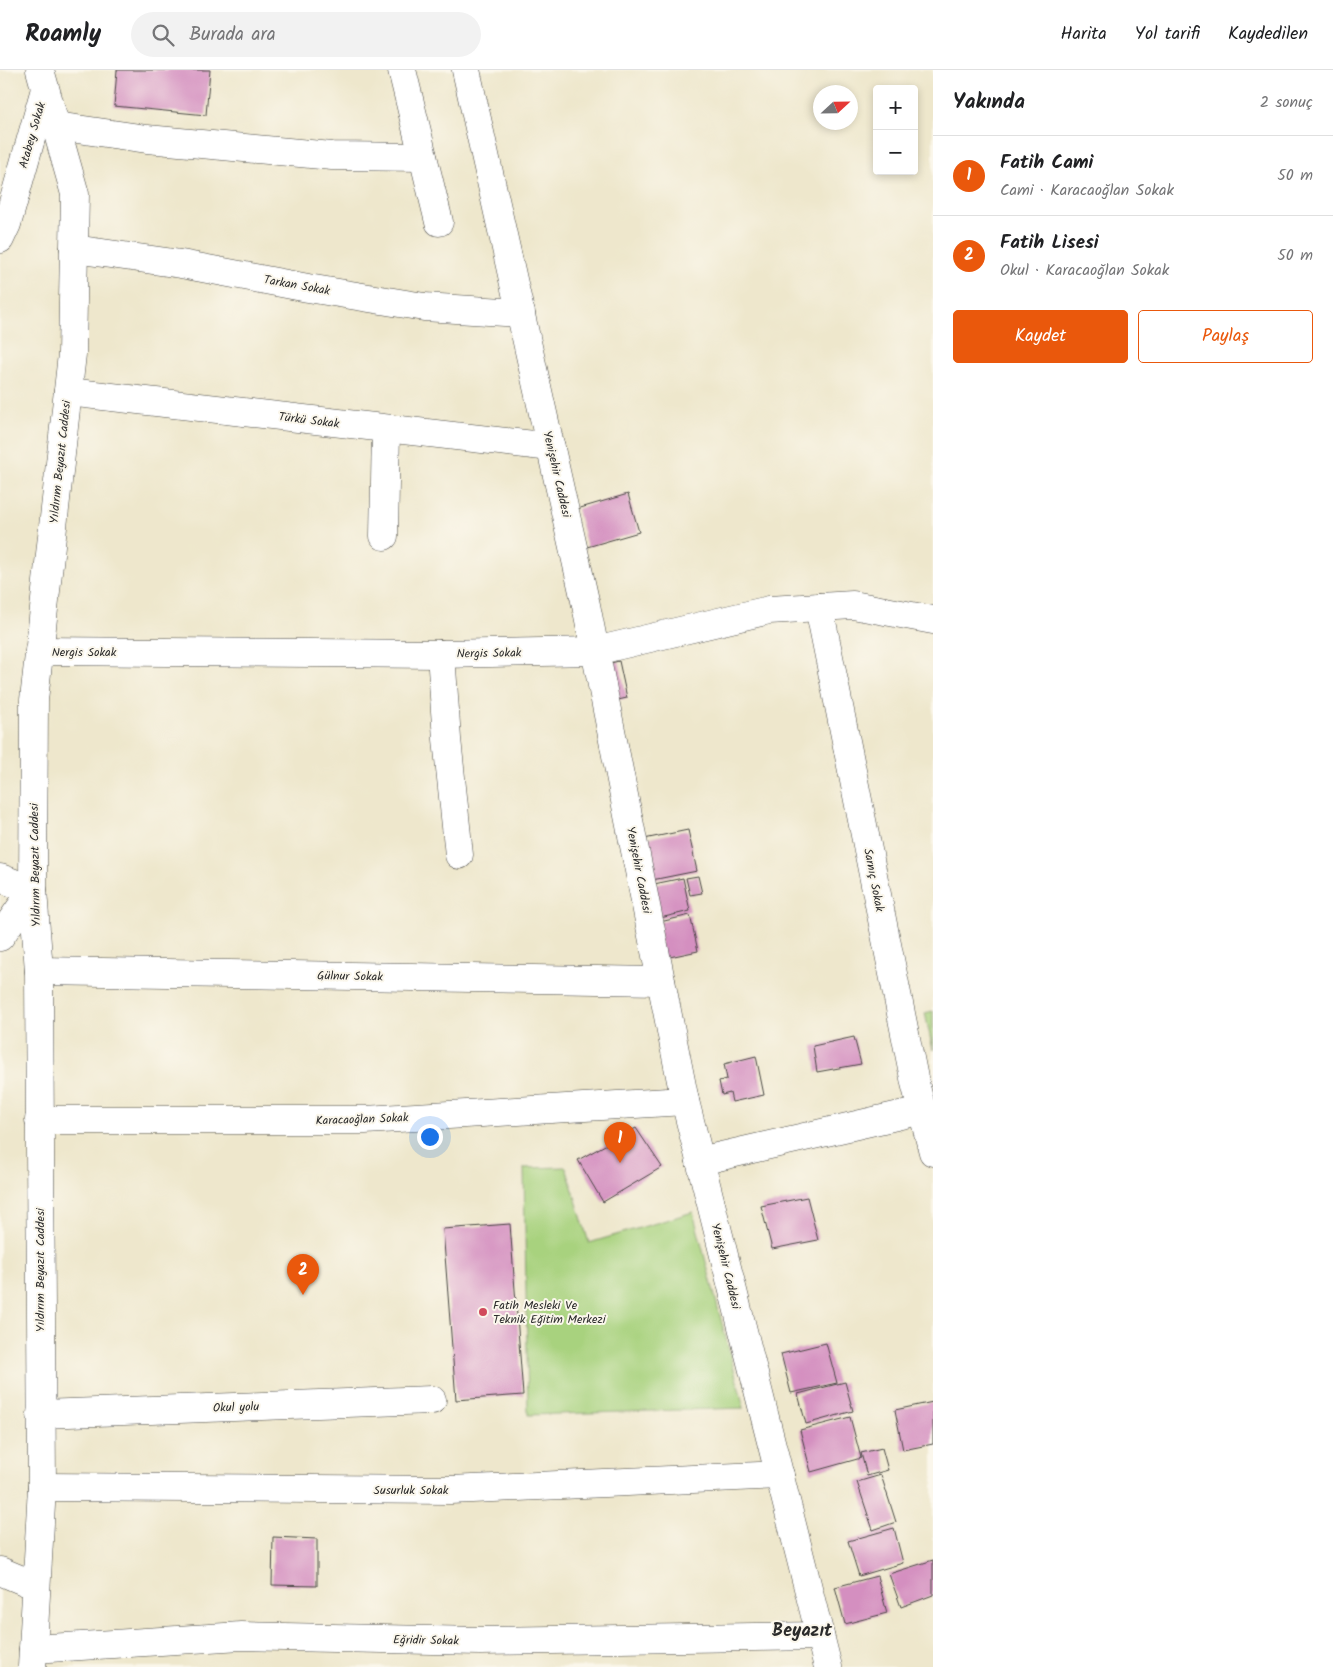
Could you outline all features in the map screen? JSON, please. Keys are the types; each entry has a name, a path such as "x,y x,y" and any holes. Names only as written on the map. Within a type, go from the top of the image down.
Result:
{"street":[{"path":"402,70 439,222"},
{"name":"Yenişehir Caddesi","path":"466,70 595,651 685,1101 828,1667"},
{"name":"Yıldırım Beyazıt Caddesi","path":"32,1658 42,1487 39,970 33,890 34,700 72,354 76,194 43,79"},
{"name":"Atabey Sokak","path":"0,239 7,224 43,79"},
{"path":"56,126 147,139 332,156 424,157"},
{"name":"Tarkan Sokak","path":"74,249 181,264 424,307 521,313"},
{"name":"Türkü Sokak","path":"68,392 551,448"},
{"path":"384,536 386,429"},
{"name":"Nergis Sokak","path":"39,651 441,654 595,651 769,610 853,604 933,620"},
{"name":"Sarnıç Sokak","path":"820,607 913,1074 933,1152"},
{"path":"441,654 447,740 459,855"},
{"path":"0,878 33,890 0,937"},
{"name":"Gülnur Sokak","path":"39,970 661,981"},
{"name":"Karacaoğlan Sokak","path":"40,1120 365,1120 685,1101"},
{"path":"700,1161 922,1110"},
{"name":"Okul yolu","path":"41,1414 432,1400"},
{"name":"Susurluk Sokak","path":"42,1487 450,1490 780,1475"},
{"path":"0,1571 36,1586"},
{"name":"Eğridir Sokak","path":"32,1658 241,1636 480,1641 820,1636"}],"green space":[{"path":"933,1011 933,1050 925,1013"},
{"path":"566,1167 589,1243 693,1212 744,1408 528,1415 524,1168"}],"building":[{"path":"117,70 210,70 206,115 114,106"},
{"path":"628,494 639,532 587,547 577,509"},
{"path":"619,661 627,698 609,702 602,665"},
{"path":"688,830 697,871 652,880 644,839"},
{"path":"698,876 702,893 690,895 686,878"},
{"path":"683,878 690,911 660,918 654,884"},
{"path":"690,915 698,951 660,959 660,922"},
{"path":"854,1037 861,1064 817,1072 813,1046"},
{"path":"756,1056 764,1095 732,1102 730,1093 722,1095 719,1081 727,1079 724,1064"},
{"path":"636,1128 662,1167 603,1202 578,1160"},
{"path":"807,1197 818,1240 772,1249 761,1206"},
{"name":"Fatih Mesleki Ve Teknik Eğitim Merkezi","path":"510,1224 523,1395 456,1400 443,1229"},
{"path":"826,1343 837,1383 791,1393 781,1354"},
{"path":"845,1382 853,1411 806,1424 798,1394"},
{"path":"933,1402 933,1444 903,1450 895,1410"},
{"path":"850,1417 861,1458 811,1472 800,1430"},
{"path":"882,1448 888,1470 867,1476 861,1453"},
{"path":"881,1475 896,1522 873,1530 857,1482"},
{"path":"894,1528 903,1563 859,1576 848,1541"},
{"path":"273,1537 317,1539 317,1586 272,1585"},
{"path":"933,1560 933,1595 901,1607 889,1574"},
{"path":"877,1576 887,1613 845,1624 835,1587"}],"place":[{"name":"Fatih Cami","path":"620,1163"},
{"name":"Fatih Lisesi","path":"303,1295"},
{"name":"Fatih Mesleki Ve Teknik Eğitim Merkezi","path":"483,1312"}],"district":[{"name":"Beyazıt","path":"802,1630"}]}
